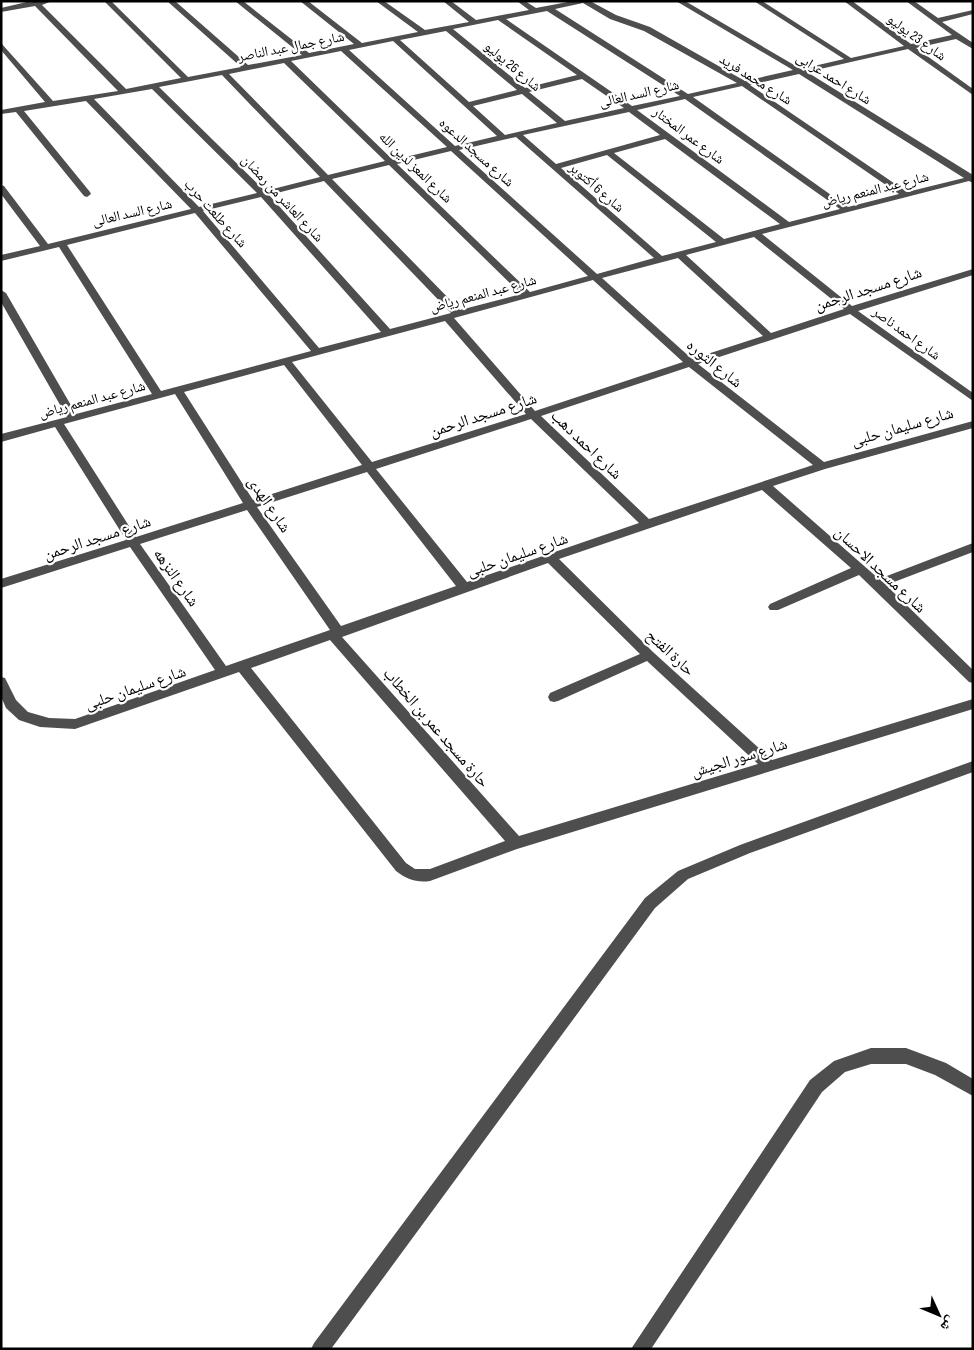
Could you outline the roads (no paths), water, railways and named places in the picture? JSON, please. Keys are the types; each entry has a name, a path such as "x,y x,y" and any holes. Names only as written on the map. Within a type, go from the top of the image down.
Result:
{"street":[{"path":"1,10 35,2 49,1"},
{"path":"107,1 186,79"},
{"path":"170,1 246,67"},
{"path":"238,1 307,55"},
{"path":"303,1 360,45"},
{"path":"379,1 424,33"},
{"path":"446,1 475,23"},
{"path":"520,1 535,11"},
{"name":"شارع جمال عبد الناصر","path":"1,112 124,92 584,1"},
{"name":"شارع محمد فريد","path":"584,1 613,18 647,29 744,84 906,195"},
{"name":"شارع احمد عرابى","path":"679,1 800,71 972,179"},
{"path":"757,1 850,60"},
{"name":"شارع 23 يوليو","path":"847,1 973,93"},
{"path":"909,1 973,47"},
{"path":"35,2 124,92"},
{"path":"548,8 686,96 847,210"},
{"path":"936,21 973,12"},
{"name":"شارع عمر المختار","path":"500,18 630,109 787,225"},
{"name":"شارع 26 يوليو","path":"447,28 563,124"},
{"name":"شارع السد العالى","path":"1,258 392,162 958,36"},
{"path":"394,38 503,138"},
{"path":"1,45 50,103"},
{"name":"شارع مسجد الدعوه","path":"342,48 593,278"},
{"name":"شارع المعز لدين الله","path":"285,60 528,295"},
{"path":"223,72 458,314"},
{"path":"467,105 584,76"},
{"name":"شارع العاشر من رمضان","path":"153,86 263,194 388,333"},
{"name":"شارع طلعت حرب","path":"88,98 197,210 317,352"},
{"path":"18,109 87,194"},
{"name":"شارع 6 أكتوبر","path":"516,134 660,260"},
{"path":"554,167 667,136"},
{"path":"608,152 723,242"},
{"name":"شارع عبد المنعم رياض","path":"1,438 723,242 972,179"},
{"path":"1,188 45,246"},
{"name":"شارع احمد ناصر","path":"756,234 851,310 973,398"},
{"path":"61,242 158,395"},
{"path":"679,254 770,337"},
{"name":"شارع مسجد الرحمن","path":"1,584 533,415 851,310 970,276"},
{"name":"شارع الثوره","path":"593,278 691,364 822,466"},
{"path":"1,293 73,418"},
{"name":"شارع احمد دهب","path":"447,317 533,415 648,524"},
{"path":"286,361 465,589"},
{"name":"شارع الهدى","path":"178,390 250,505 336,634"},
{"name":"شارع النزهه","path":"57,422 133,542 224,673"},
{"name":"شارع سليمان حلبى","path":"7,708 47,725 75,724 648,524 822,466 973,424"},
{"name":"شارع مسجد الاحسان","path":"764,486 877,584 973,678"},
{"path":"877,584 973,547"},
{"name":"حارة الفتح","path":"551,559 649,655 770,766"},
{"path":"774,607 860,570"},
{"name":"حارة مسجد عمر بن الخطاب","path":"336,634 516,843"},
{"path":"554,697 649,655"},
{"name":"شارع سور الجيش","path":"242,666 401,867 409,874 418,877 430,875 516,843 973,704"},
{"path":"1,682 7,708"},
{"path":"320,1349 650,903 683,875 745,849 973,766"},
{"path":"640,1349 816,1086 840,1066 871,1056 906,1056 940,1069 973,1088"}]}
